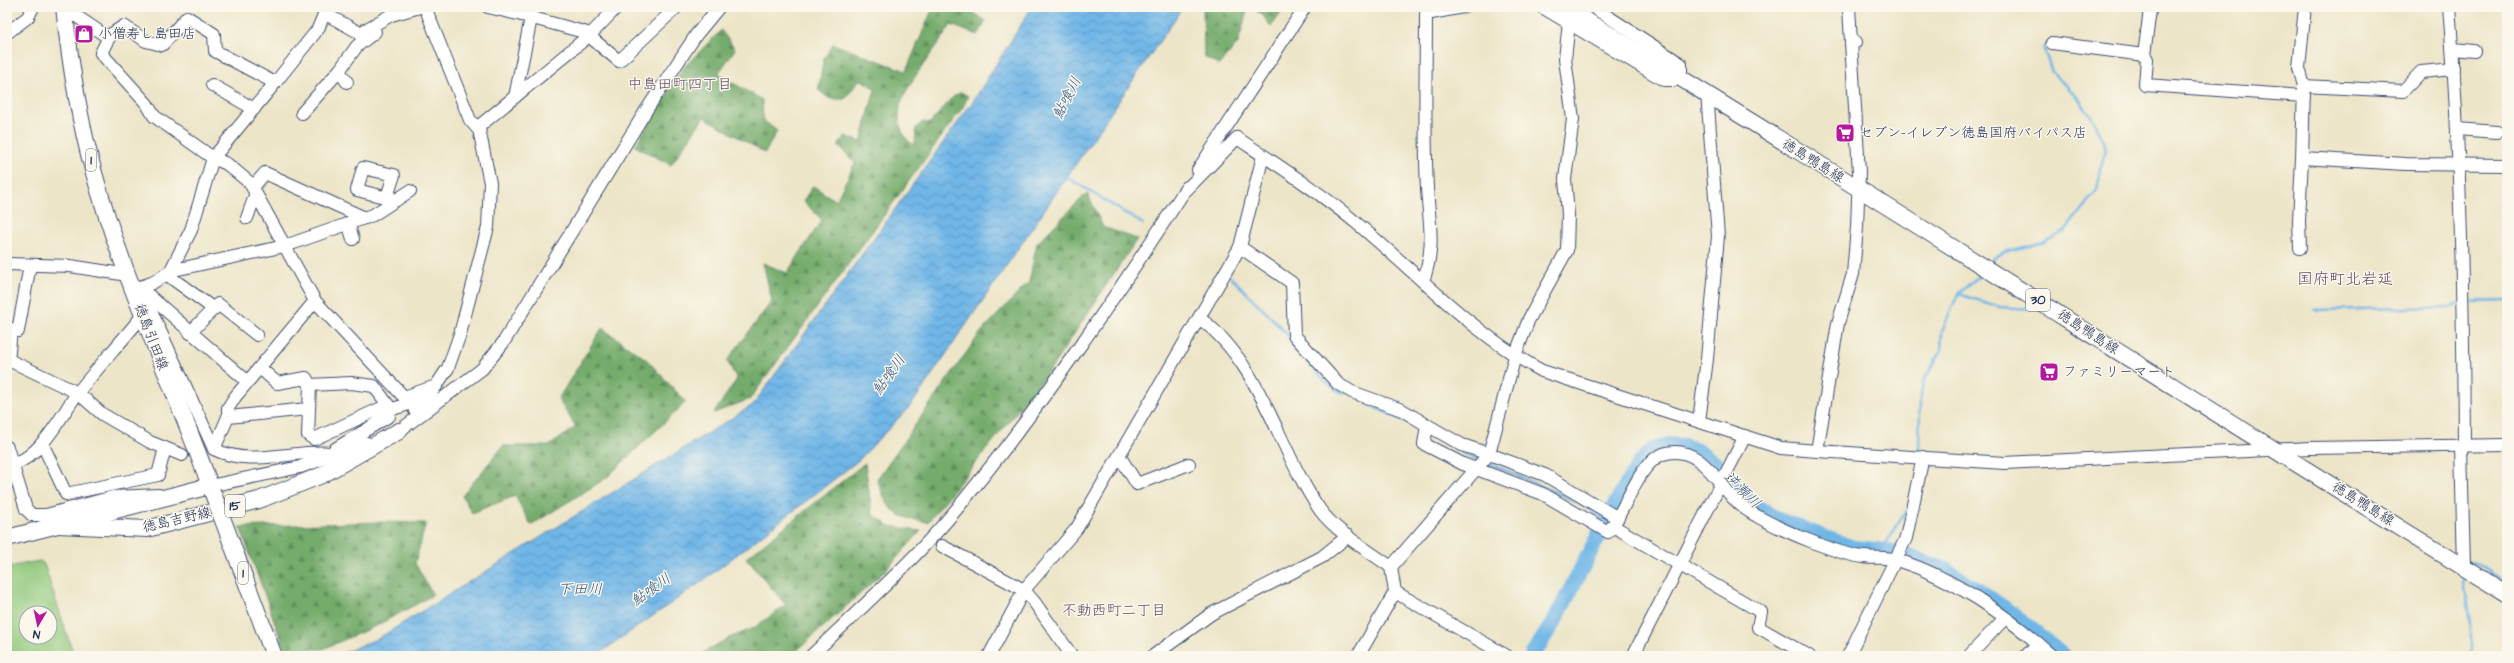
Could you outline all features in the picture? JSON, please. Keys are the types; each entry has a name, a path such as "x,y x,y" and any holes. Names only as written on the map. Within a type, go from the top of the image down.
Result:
{"main road":[{"name":"徳島引田線","path":"64,7 68,50 94,173 133,282 143,315 211,488 274,656"},
{"name":"徳島鴨島線","path":"1566,11 1707,93 2276,451 2507,594"},
{"name":"徳島吉野線","path":"58,525 147,529 259,500 322,475 399,432"},
{"name":"徳島吉野線","path":"7,538 211,488"}],"street":[{"path":"7,33 28,17 33,7"},
{"path":"64,7 109,38"},
{"path":"302,114 340,71 362,37 391,15 420,7"},
{"path":"425,7 470,120 477,128 590,35 617,7"},
{"path":"488,7 526,13 590,35 619,61 677,7"},
{"path":"211,488 300,467 333,453 399,432 482,369 503,343 647,109 696,35 719,7"},
{"path":"811,656 900,572 960,506 1054,381 1183,193 1305,7"},
{"path":"1423,281 1429,263 1432,240 1427,188 1426,14 1463,7"},
{"path":"1391,567 1482,460 1515,356 1529,319 1567,250 1568,214 1565,179 1573,119 1565,59 1566,11 1542,7"},
{"path":"1593,7 1681,64 1681,77"},
{"path":"1817,451 1838,323 1853,274 1859,172 1854,42 1849,7"},
{"path":"2300,248 2298,221 2304,91 2299,68 2305,7"},
{"path":"2449,7 2453,49 2457,129 2463,302 2462,445 2464,568"},
{"path":"168,273 191,230 213,158 318,29 326,10 362,37"},
{"path":"2150,10 2144,55 2147,59 2145,85 2304,91 2403,91 2421,72 2454,69"},
{"path":"515,97 526,13"},
{"path":"275,83 215,51 214,34 187,17 162,44 146,41 124,26 109,38 101,53 147,104 154,116 213,158 227,164 254,190 315,301 404,397 436,386"},
{"path":"362,37 376,32"},
{"path":"2052,43 2144,55"},
{"path":"2453,49 2474,51"},
{"path":"340,71 347,82"},
{"path":"212,85 254,109"},
{"path":"1699,421 1707,359 1718,236 1707,93"},
{"path":"399,432 404,422 428,398 448,368 460,334 488,227 490,183 479,129"},
{"path":"2457,129 2497,132"},
{"path":"1183,193 1237,138 1312,188 1474,326 1515,356 1542,371 1781,448 2005,463 2276,451 2310,448 2507,445"},
{"path":"989,656 1024,590 1077,528 1240,247 1263,156"},
{"path":"2302,158 2458,165 2507,165"},
{"path":"364,163 395,172 392,199 356,195 364,163"},
{"path":"246,218 254,190 265,173 365,218"},
{"path":"133,282 285,246 374,215 392,199 410,191"},
{"path":"348,223 353,239"},
{"path":"1240,247 1292,283 1294,335 1338,384 1352,392 1402,410 1426,431 1462,445 1482,460 1543,494 1610,521"},
{"path":"7,264 70,266 133,282 248,382"},
{"path":"30,265 18,331 11,329 7,362 13,362 78,393 102,414 150,442 182,455"},
{"path":"168,273 214,309"},
{"path":"133,282 214,450 226,456 272,457 333,453 389,416 388,408 374,386 351,382 310,385"},
{"path":"214,450 228,417 228,408 315,301"},
{"path":"190,333 218,304 257,335"},
{"path":"12,464 23,461 42,443 78,393 143,315"},
{"path":"1200,318 1212,326 1242,363 1321,511 1348,536 1391,567 1395,592 1358,656"},
{"path":"260,368 277,383 306,378 310,385 308,434 314,439 388,408 428,398"},
{"path":"228,417 308,409"},
{"path":"1426,431 1424,444 1463,464 1482,460 1545,475 1610,521 1761,612 1758,627 1809,656"},
{"path":"1633,656 1746,436"},
{"path":"42,443 66,494 158,475 165,448"},
{"path":"7,447 12,464 12,484 26,509 32,515 46,515 113,497 182,494"},
{"path":"1610,521 1647,466 1663,454 1687,455 1700,461 1723,482 1734,499 1756,516 1784,530 1848,554 1865,558 1898,555 1947,580 2005,618 2053,656"},
{"path":"1120,456 1137,484 1189,464"},
{"path":"1848,656 1898,555 1909,528 1923,457"},
{"path":"1153,656 1211,614 1322,557 1348,536"},
{"path":"942,546 1024,590 1036,603 1072,656"},
{"path":"1395,592 1506,656"},
{"path":"1968,656 2005,618"},
{"path":"2026,656 2038,643"}],"green space":[{"path":"928,7 965,7 986,21 978,35 951,25 906,91 899,112 902,132 910,142 915,145 916,128 922,122 930,123 953,97 961,92 968,96 963,107 750,399 714,413 737,379 727,361 772,301 763,263 787,273 822,220 803,201 813,186 836,201 855,163 838,146 845,136 861,142 875,89 860,79 845,99 830,99 818,90 824,58 833,44 906,71 932,10"},
{"path":"1203,7 1248,7 1238,43 1219,65 1204,57"},
{"path":"1250,7 1285,7 1271,27 1262,14"},
{"path":"721,30 735,49 718,74 762,100 763,120 777,131 765,153 704,117 671,165 635,146 683,68"},
{"path":"1087,193 1103,227 1137,239 1048,373 928,522 906,518 899,515 889,506 877,479 981,332 1029,282 1037,243"},
{"path":"602,328 646,359 686,402 605,479 531,525 515,496 472,513 462,496 503,446 549,446 576,427 558,399"},
{"path":"865,463 872,514 890,526 921,531 884,572 791,656 697,656 729,638 754,628 786,605 746,558"},
{"path":"379,522 426,523 415,563 433,595 378,625 323,649 285,650 240,527"},
{"path":"40,561 44,564 57,605 18,605 18,645 58,645 58,607 74,656 7,656 7,567"}],"water":[{"name":"下田川","path":"1032,7 1183,7 912,404 859,460 704,580 596,656 336,656 379,638 753,405 974,100"}],"waterway":[{"path":"1991,260 2004,252 2045,242 2064,232 2097,190 2105,149 2104,141 2092,117 2078,98 2052,72 2043,47"},
{"path":"1065,176 1143,224"},
{"path":"1919,451 1920,400 1923,382 1941,351 1942,331 1958,294 1979,276"},
{"path":"1231,277 1283,330 1319,375 1335,389 1345,394"},
{"path":"1958,294 2000,307 2031,309"},
{"path":"2466,302 2507,301"},
{"path":"2315,310 2451,307 2459,304"},
{"path":"1370,405 1423,430"},
{"path":"1429,434 1463,453 1480,460"},
{"name":"逆瀬川","path":"1532,656 1556,618 1607,519 1639,464 1653,450 1668,445 1684,446 1700,452 1714,463 1749,502 1778,520 1853,548 1896,552 1946,570 2013,614 2063,656"},
{"path":"1486,462 1561,495 1607,519"},
{"path":"1882,550 1906,511"},
{"path":"2472,564 2473,562 2507,583"},
{"path":"2465,578 2464,581 2471,624 2471,656"}],"place":[{"name":"小僧寿し島田店","path":"84,34"},
{"name":"セブン-イレブン徳島国府バイパス店","path":"1845,133"},
{"name":"ファミリーマート","path":"2049,372"}],"district":[{"name":"中島田町四丁目","path":"680,84"},
{"name":"国府町北岩延","path":"2345,279"},
{"name":"不動西町二丁目","path":"1114,610"}],"water label":[{"name":"鮎喰川","path":"1067,98"},
{"name":"鮎喰川","path":"889,375"},
{"name":"鮎喰川","path":"651,590"}]}
